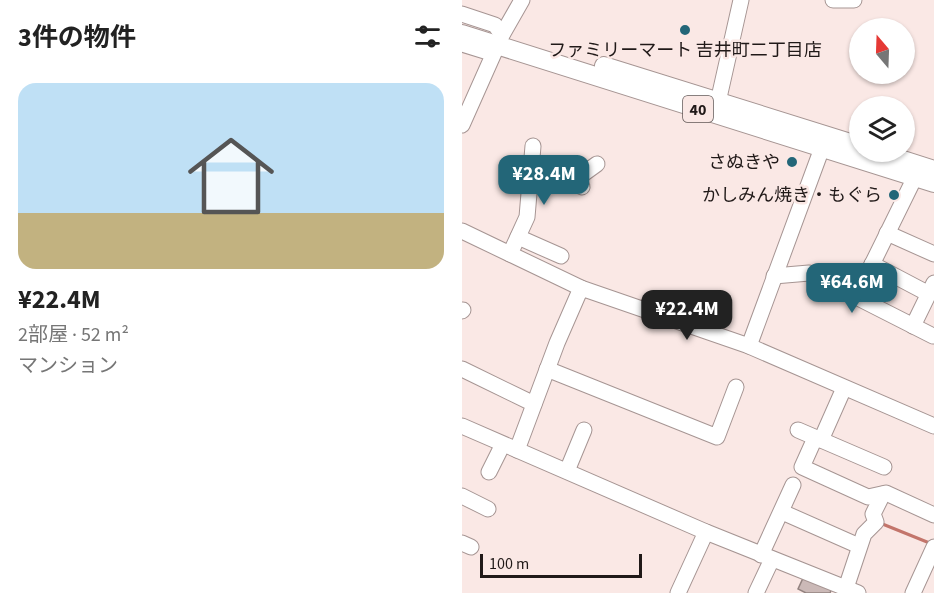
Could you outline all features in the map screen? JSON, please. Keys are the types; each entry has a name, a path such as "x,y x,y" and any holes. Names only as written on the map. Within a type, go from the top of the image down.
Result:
{"main road":[{"name":"40","path":"462,22 500,40"},
{"name":"40","path":"462,34 500,40 717,107 849,143"},
{"name":"40","path":"717,107 822,148 934,183"},
{"path":"909,162 934,170"}],"street":[{"path":"462,125 500,40 522,0"},
{"path":"717,107 741,0"},
{"path":"833,0 854,0"},
{"path":"462,14 495,25 500,40"},
{"path":"462,44 485,51 500,40"},
{"path":"749,346 822,148"},
{"path":"510,254 527,217 532,154 577,184 597,164"},
{"path":"856,297 915,177"},
{"path":"462,231 581,288 749,346 934,426"},
{"path":"887,233 934,254"},
{"path":"518,237 561,256"},
{"path":"872,264 932,289 913,326"},
{"path":"774,276 809,273 933,336"},
{"path":"517,450 547,369 581,288"},
{"path":"462,369 534,404"},
{"path":"547,369 717,437 736,387"},
{"path":"844,388 802,467 868,496 883,494 934,515"},
{"path":"462,426 502,446 517,450 845,590 859,546 867,529 876,522 873,514 883,494"},
{"path":"567,471 584,430"},
{"path":"798,430 876,467"},
{"path":"489,472 502,446"},
{"path":"756,593 793,485"},
{"path":"462,496 488,509"},
{"path":"782,512 859,546"},
{"path":"678,593 705,532"},
{"path":"913,593 934,547"}],"building":[{"path":"804,576 832,588 830,593 806,593 798,589"}],"waterway":[{"path":"880,523 932,544"}],"place":[{"name":"ファミリーマート 吉井町二丁目店","path":"685,30"},
{"name":"さぬきや","path":"792,162"},
{"name":"かしみん焼き・もぐら","path":"894,195"}]}
